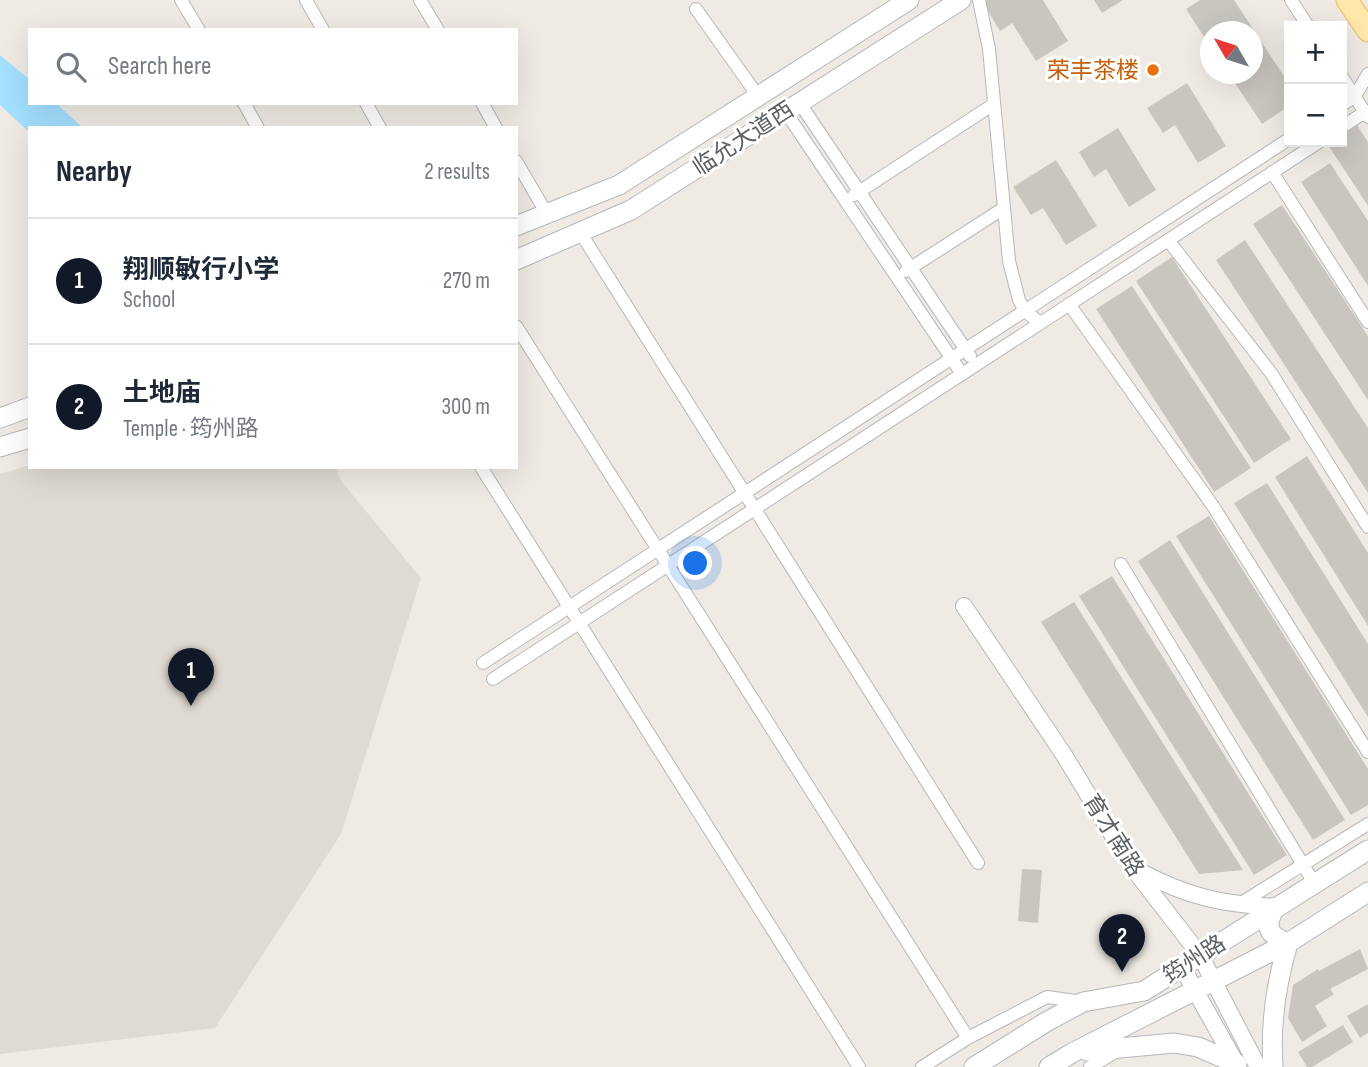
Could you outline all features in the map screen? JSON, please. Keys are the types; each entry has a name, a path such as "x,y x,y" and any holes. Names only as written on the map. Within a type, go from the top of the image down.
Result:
{"main road":[{"name":"临允大道西","path":"518,225 619,185 909,0"},
{"name":"临允大道西","path":"518,259 631,209 961,0"},
{"path":"1347,0 1368,31"},
{"path":"0,418 28,408"},
{"path":"0,447 28,439"},
{"name":"筠州路","path":"974,1067 1046,1021 1083,1002 1144,991 1368,850"},
{"name":"筠州路","path":"1049,1067 1072,1052 1288,943 1368,892"},
{"path":"1273,1067 1271,1038 1274,1002 1288,943 1276,938 1269,931 1268,922 1275,907"},
{"path":"1072,1052 1174,1043 1198,1047 1238,1065"}],"street":[{"path":"181,0 198,28"},
{"path":"306,0 322,28"},
{"path":"420,0 437,28"},
{"path":"979,0 989,49 1009,261 1019,300 1025,311 1040,323"},
{"path":"1291,0 1305,21"},
{"path":"696,9 758,96"},
{"path":"1347,102 1355,96 1368,74"},
{"path":"1347,84 1367,114 1347,124"},
{"path":"845,201 994,104"},
{"path":"245,105 257,126"},
{"path":"367,105 379,126"},
{"path":"483,105 495,126"},
{"path":"792,107 859,192 976,365"},
{"path":"792,107 845,201 961,374"},
{"path":"483,663 1284,142"},
{"path":"492,679 1311,147"},
{"path":"518,165 547,214"},
{"path":"1272,172 1368,322"},
{"path":"897,277 1004,208"},
{"path":"580,232 978,863"},
{"path":"1168,240 1271,373 1368,527"},
{"path":"1069,304 1213,506 1368,752"},
{"path":"518,329 968,1038"},
{"path":"482,469 859,1067"},
{"path":"1121,564 1314,883"},
{"name":"育才南路","path":"964,606 1064,755 1132,867 1200,955 1258,1067"},
{"path":"1238,905 1368,824"},
{"path":"1132,867 1176,890 1238,905 1275,907"},
{"path":"1182,967 1238,1065"},
{"path":"922,1067 968,1038 1047,997 1083,1002"},
{"path":"1090,1067 1125,1046"}],"shaded area":[{"path":"28,466 28,469 336,469 342,482 421,578 341,834 215,1028 0,1054 0,474"}],"water":[{"path":"0,55 28,78 28,105 58,105 81,126 28,126 28,131 0,105"}],"building":[{"path":"1043,0 1068,41 1036,61 1012,23 1000,31 982,1"},
{"path":"1094,0 1123,0 1102,13"},
{"path":"1200,0 1234,0 1248,21 1200,21 1200,31 1186,9"},
{"path":"1263,44 1284,76 1284,109 1262,124 1236,84 1263,84"},
{"path":"1187,83 1226,146 1198,163 1175,125 1163,133 1147,108"},
{"path":"1357,125 1368,142 1368,206 1329,147 1347,147 1347,132"},
{"path":"1118,128 1156,190 1129,207 1106,169 1094,177 1079,152"},
{"path":"1056,160 1097,226 1066,245 1043,208 1031,215 1013,187"},
{"path":"1330,163 1368,221 1368,286 1301,182"},
{"path":"1282,205 1368,336 1368,400 1253,224"},
{"path":"1245,240 1368,428 1368,493 1216,260"},
{"path":"1172,257 1291,439 1254,463 1136,281"},
{"path":"1132,286 1251,468 1214,492 1096,309"},
{"path":"1307,456 1368,553 1368,626 1275,477"},
{"path":"1267,483 1368,644 1368,717 1234,503"},
{"path":"1209,516 1368,769 1368,805 1351,815 1176,536"},
{"path":"1170,540 1345,820 1313,840 1138,561"},
{"path":"1112,576 1287,855 1254,875 1079,596"},
{"path":"1074,602 1243,870 1199,874 1041,622"},
{"path":"1022,869 1042,870 1038,923 1018,921"},
{"path":"1360,949 1368,969 1330,989 1334,994 1315,1006 1327,1026 1302,1042 1288,1018 1293,985 1318,969 1319,971"},
{"path":"1368,1004 1368,1033 1360,1038 1347,1016"},
{"path":"1343,1025 1353,1042 1312,1067 1307,1067 1298,1052"}],"place":[{"name":"荣丰茶楼","path":"1153,70"},
{"name":"翔顺敏行小学","path":"191,706"},
{"name":"土地庙","path":"1122,972"}]}
